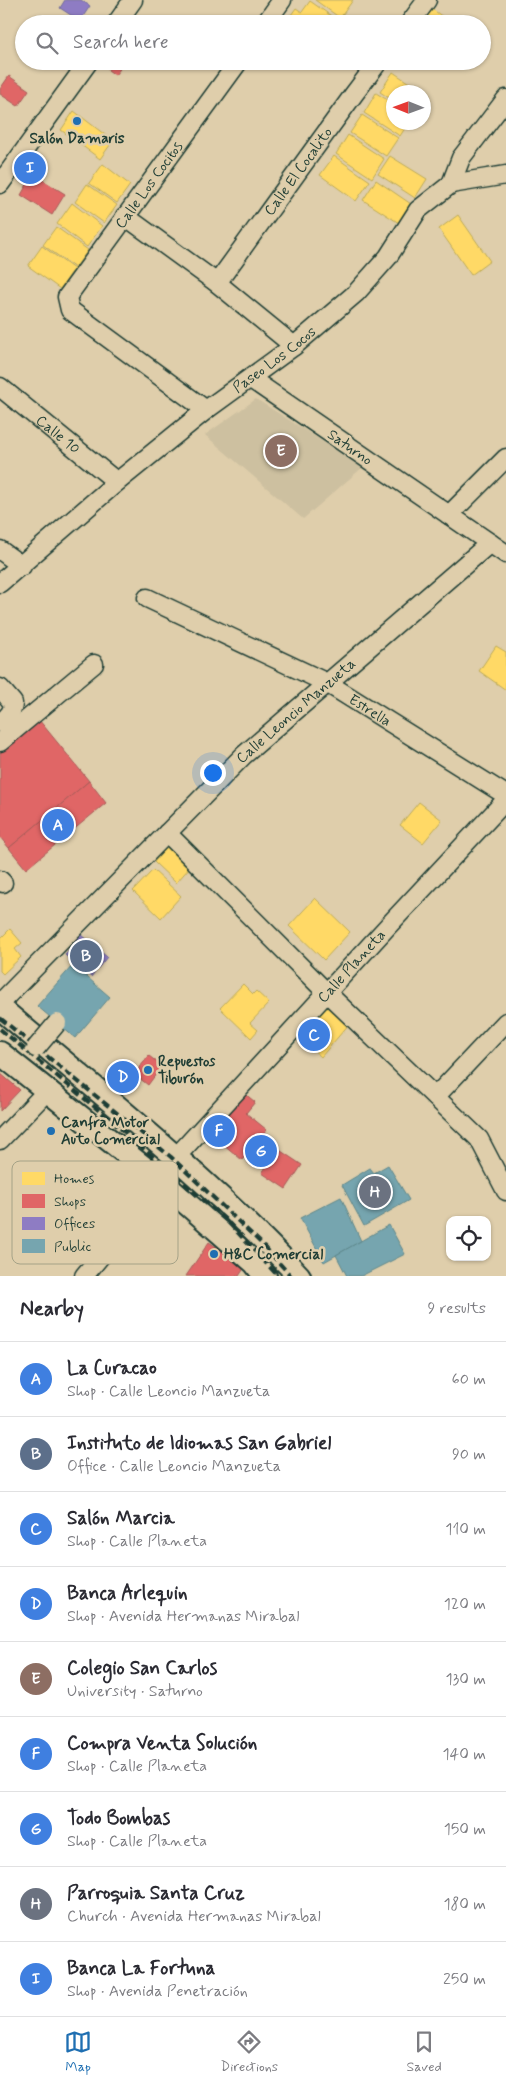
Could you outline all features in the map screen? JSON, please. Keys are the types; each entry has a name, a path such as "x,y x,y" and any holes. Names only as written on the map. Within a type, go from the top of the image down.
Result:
{"main road":[{"path":"0,1012 176,1157 299,1276"},
{"path":"0,1053 135,1161"},
{"path":"178,1196 255,1263 265,1276"}],"street":[{"path":"122,15 133,0"},
{"path":"271,15 282,0"},
{"path":"416,15 427,0"},
{"path":"0,184 82,70"},
{"name":"Calle Los Cocitos","path":"206,410 70,310 66,302 67,297 125,216 232,70"},
{"name":"Calle El Cocalito","path":"217,284 372,70"},
{"path":"451,184 461,158 506,98"},
{"path":"451,184 506,175"},
{"name":"Paseo Los Cocos","path":"0,584 117,482 206,410 294,346 356,293 388,257 418,210 451,184"},
{"path":"125,216 217,284 294,346"},
{"name":"Saturno","path":"251,378 449,515"},
{"name":"Calle 10","path":"0,387 117,482"},
{"path":"506,458 449,515 506,554"},
{"name":"Calle Leoncio Manzueta","path":"0,1012 167,833 244,754 490,543"},
{"path":"0,550 22,566"},
{"name":"Estrella","path":"147,598 327,683 506,795"},
{"path":"0,742 94,664"},
{"path":"0,688 13,703 13,709 10,715 0,723"},
{"name":"Calle Planeta","path":"174,1161 326,992 506,800"},
{"path":"167,833 326,992 479,1139 506,1191"},
{"path":"436,1096 506,1022"},
{"path":"36,1048 57,1023"},
{"path":"0,1140 47,1091"},
{"name":"Calle Planeta","path":"84,1276 94,1264"}],"shaded area":[{"path":"256,399 363,467 303,519 205,435"}],"building: Homes":[{"path":"315,0 353,0 342,15 336,15"},
{"path":"310,1 330,15 291,15 296,8 302,12"},
{"path":"431,8 440,15 426,15"},
{"path":"393,72 412,85 386,85 386,96 380,92"},
{"path":"376,93 386,99 386,127 364,113"},
{"path":"74,111 113,141 100,159 61,130"},
{"path":"362,115 398,138 386,156 350,133"},
{"path":"391,130 404,130 400,136"},
{"path":"348,135 384,159 372,178 336,154"},
{"path":"334,156 370,181 356,201 320,175"},
{"path":"390,156 427,179 415,198 378,174"},
{"path":"103,164 130,185 117,203 89,183"},
{"path":"376,180 411,204 399,223 363,200"},
{"path":"87,184 117,205 104,223 75,202"},
{"path":"72,203 102,226 87,247 57,224"},
{"path":"458,215 490,261 471,275 439,229"},
{"path":"56,227 88,250 75,268 43,245"},
{"path":"42,246 74,269 60,289 28,266"},
{"path":"496,646 506,652 506,690 479,671"},
{"path":"419,802 442,820 423,843 400,825"},
{"path":"169,845 191,866 176,883 154,862"},
{"path":"153,870 181,896 161,918 133,891"},
{"path":"315,898 350,932 324,960 289,926"},
{"path":"10,929 22,943 15,949 21,957 3,974 0,971 0,939"},
{"path":"243,984 253,994 256,991 269,1003 250,1023 258,1030 251,1038 220,1008"},
{"path":"327,1003 350,1023 321,1057 298,1036"}],"building: Shops":[{"path":"108,70 119,70 115,75"},
{"path":"9,76 29,90 18,106 0,94 0,89"},
{"path":"29,162 36,167 31,174 25,169"},
{"path":"33,174 65,194 52,215 21,195"},
{"path":"39,720 89,781 9,848 0,837 0,753"},
{"path":"89,781 106,803 26,869 9,848"},
{"name":"Repuestos Tiburón","path":"149,1056 162,1066 148,1085 134,1074"},
{"path":"123,1068 130,1074 122,1085 115,1080"},
{"path":"0,1073 20,1090 0,1111"},
{"path":"243,1092 255,1102 246,1113 267,1130 242,1160 210,1133"},
{"path":"267,1135 275,1141 255,1167 247,1161"},
{"path":"278,1149 302,1165 286,1189 262,1173"},
{"name":"H&C Comercial","path":"209,1242 245,1267 239,1276 186,1276"}],"building: Offices":[{"path":"65,0 81,0 90,6 84,15 71,15 60,8"},
{"path":"81,935 107,957 91,977 65,955"}],"building: Public":[{"path":"73,965 110,997 75,1038 37,1006"},
{"path":"388,1165 409,1200 364,1226 342,1185 370,1168 374,1173"},
{"path":"341,1197 361,1241 324,1262 300,1218"},
{"path":"389,1225 405,1254 361,1276 347,1276 336,1255"}],"railway":[{"path":"0,1018 175,1161"},
{"path":"0,1029 158,1161"},
{"path":"178,1164 262,1244 291,1276"},
{"path":"178,1178 227,1221 278,1276"}],"place":[{"name":"Salón Damaris","path":"77,121"},
{"name":"Banca La Fortuna","path":"30,168"},
{"name":"Colegio San Carlos","path":"281,451"},
{"name":"La Curacao","path":"58,825"},
{"name":"Instituto de Idiomas San Gabriel","path":"86,956"},
{"name":"Salón Marcia","path":"314,1035"},
{"name":"Repuestos Tiburón","path":"148,1070"},
{"name":"Banca Arlequin","path":"123,1077"},
{"name":"Canfra Motor Auto Comercial","path":"51,1131"},
{"name":"Compra Venta Solución","path":"219,1131"},
{"name":"Todo Bombas","path":"261,1151"},
{"name":"Parroquia Santa Cruz","path":"375,1192"},
{"name":"H&C Comercial","path":"214,1254"}]}
